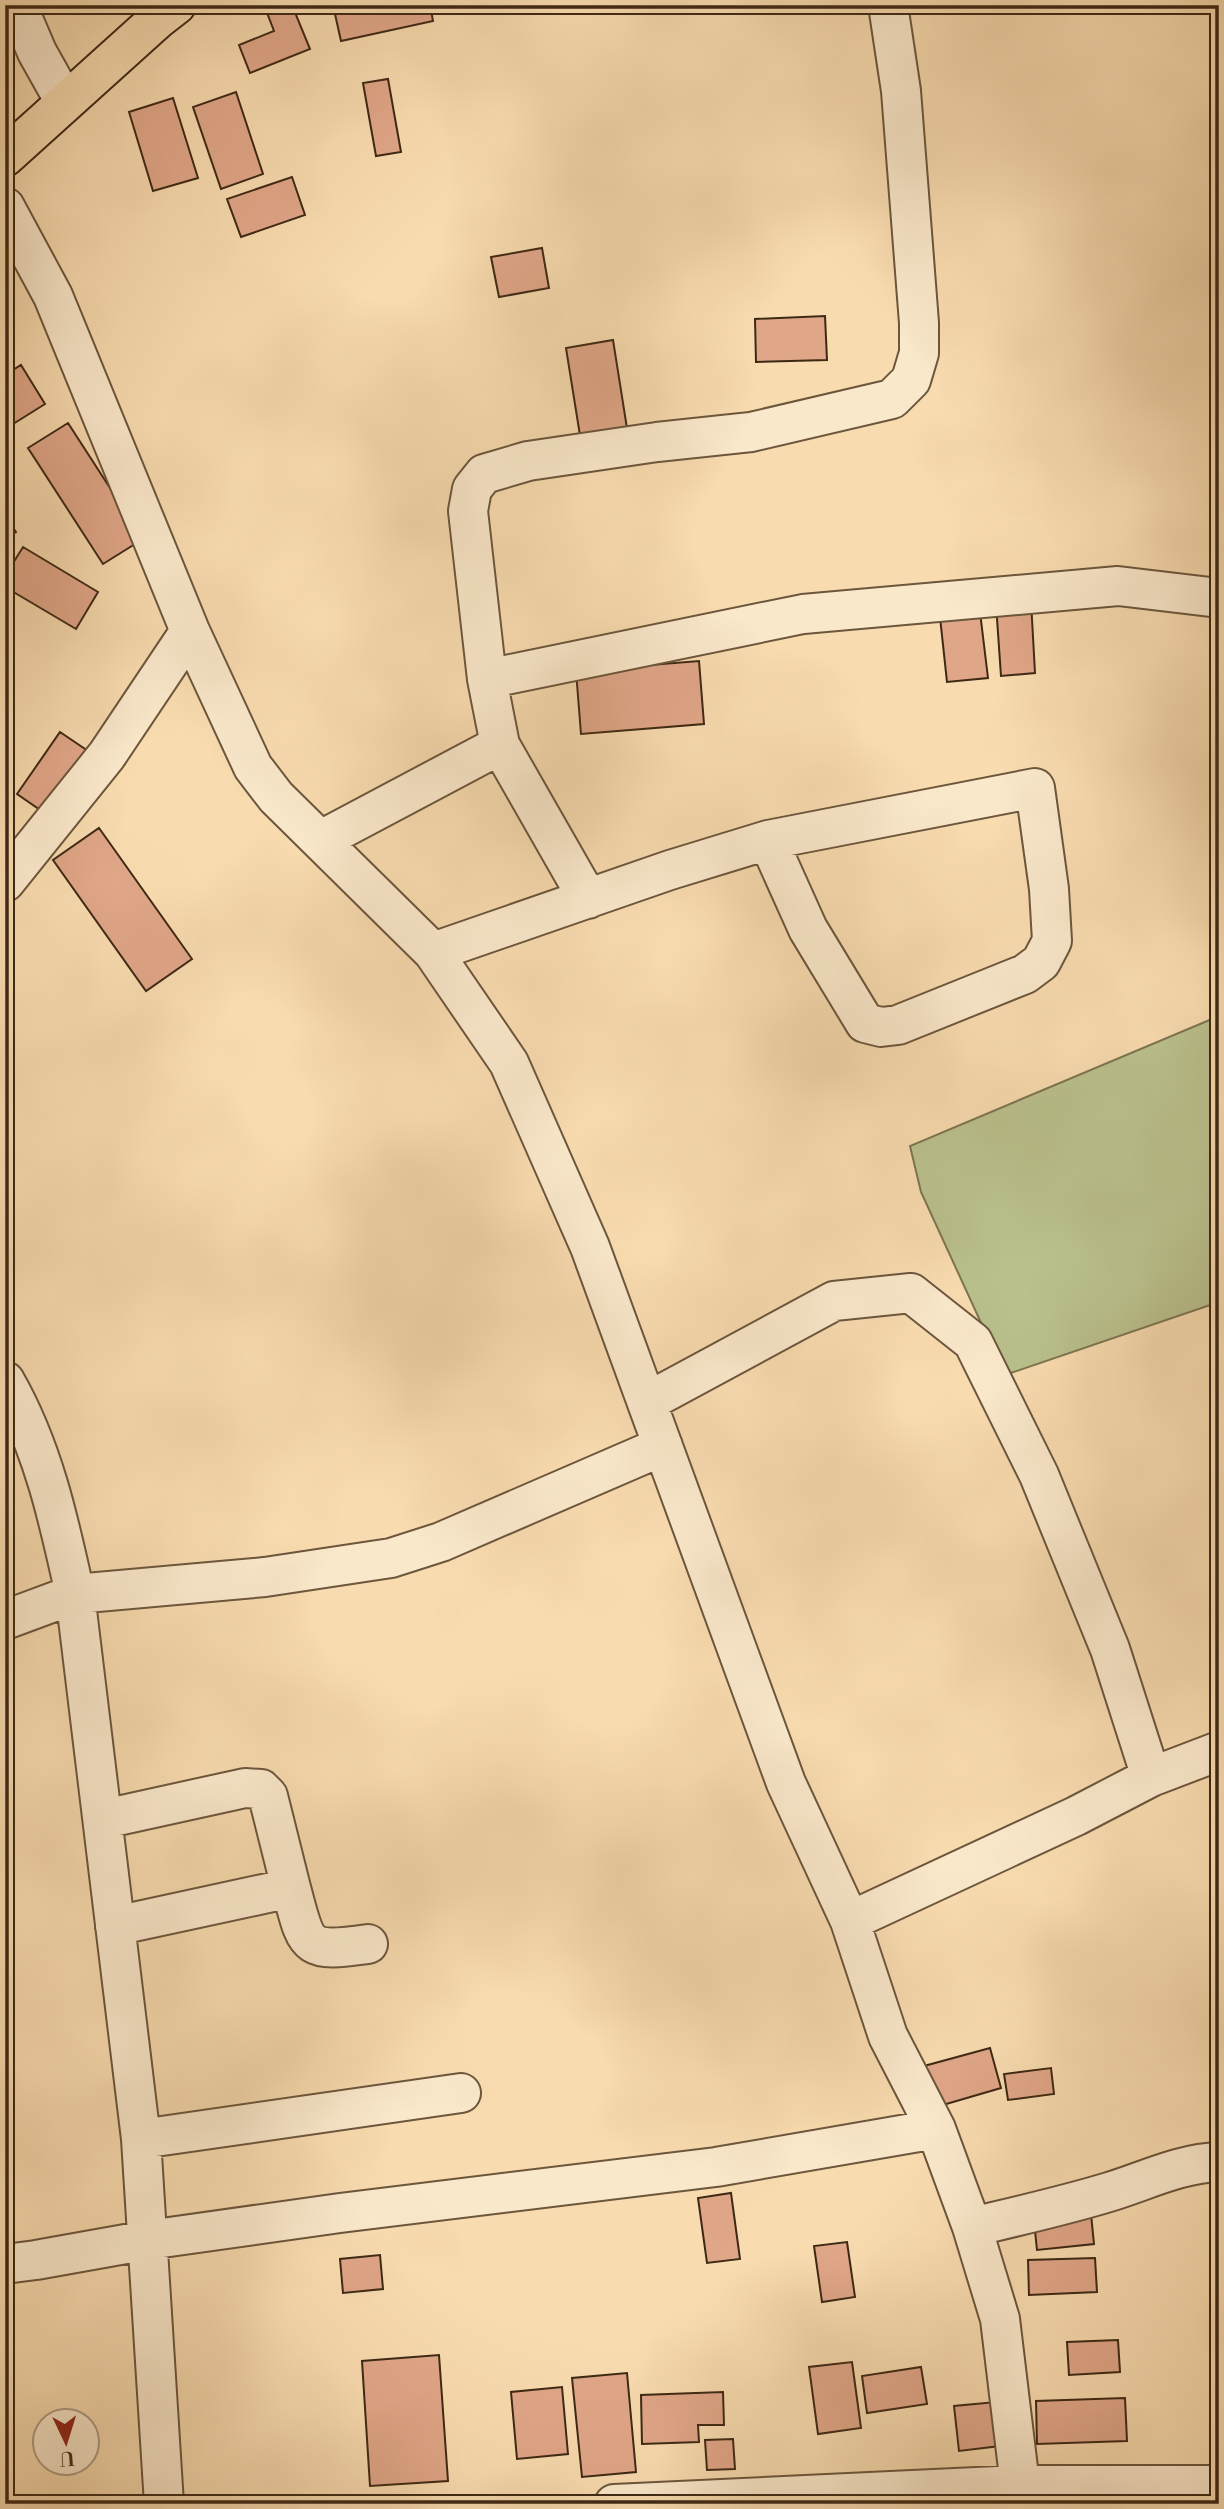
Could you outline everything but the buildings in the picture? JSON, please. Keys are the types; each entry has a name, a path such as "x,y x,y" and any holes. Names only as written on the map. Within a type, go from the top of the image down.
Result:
{"main road":[{"path":"5,157 176,5"}],"street":[{"path":"17,5 37,52 65,102"},
{"path":"588,899 500,745 487,679 468,511 472,489 484,474 528,461 657,442 751,432 892,399 911,380 919,353 919,323 901,91 888,5"},
{"path":"5,207 52,296 190,631 253,767 276,797 433,953 509,1063 590,1247 786,1783 850,1921 888,2036 936,2129 972,2227 1000,2319 1020,2485"},
{"path":"487,679 803,614 1118,586 1219,598"},
{"path":"5,882 107,755 190,631"},
{"path":"321,840 500,745"},
{"path":"433,953 768,840 1035,788 1049,888 1052,941 1041,962 1025,974 898,1025 881,1027 865,1023 808,929 768,840"},
{"path":"647,1402 834,1301 911,1293 973,1342 1040,1475 1110,1649 1151,1777"},
{"path":"5,1381 41,1461 57,1509 75,1594 141,2139 164,2504"},
{"path":"5,1620 75,1594 265,1577 391,1558 440,1542 663,1446"},
{"path":"850,1921 1076,1816 1151,1777 1219,1751"},
{"path":"104,1819 245,1788 261,1789 268,1796 303,1935 320,1948 368,1944"},
{"path":"116,1926 291,1888"},
{"path":"141,2139 461,2093"},
{"path":"5,2264 148,2240 340,2213 716,2168 936,2129"},
{"path":"972,2227 1060,2206 1179,2168 1219,2162"},
{"path":"614,2504 849,2498 1020,2485 1219,2485"}],"green space":[{"path":"1219,1016 1219,1302 1005,1375 921,1192 910,1146"}]}
